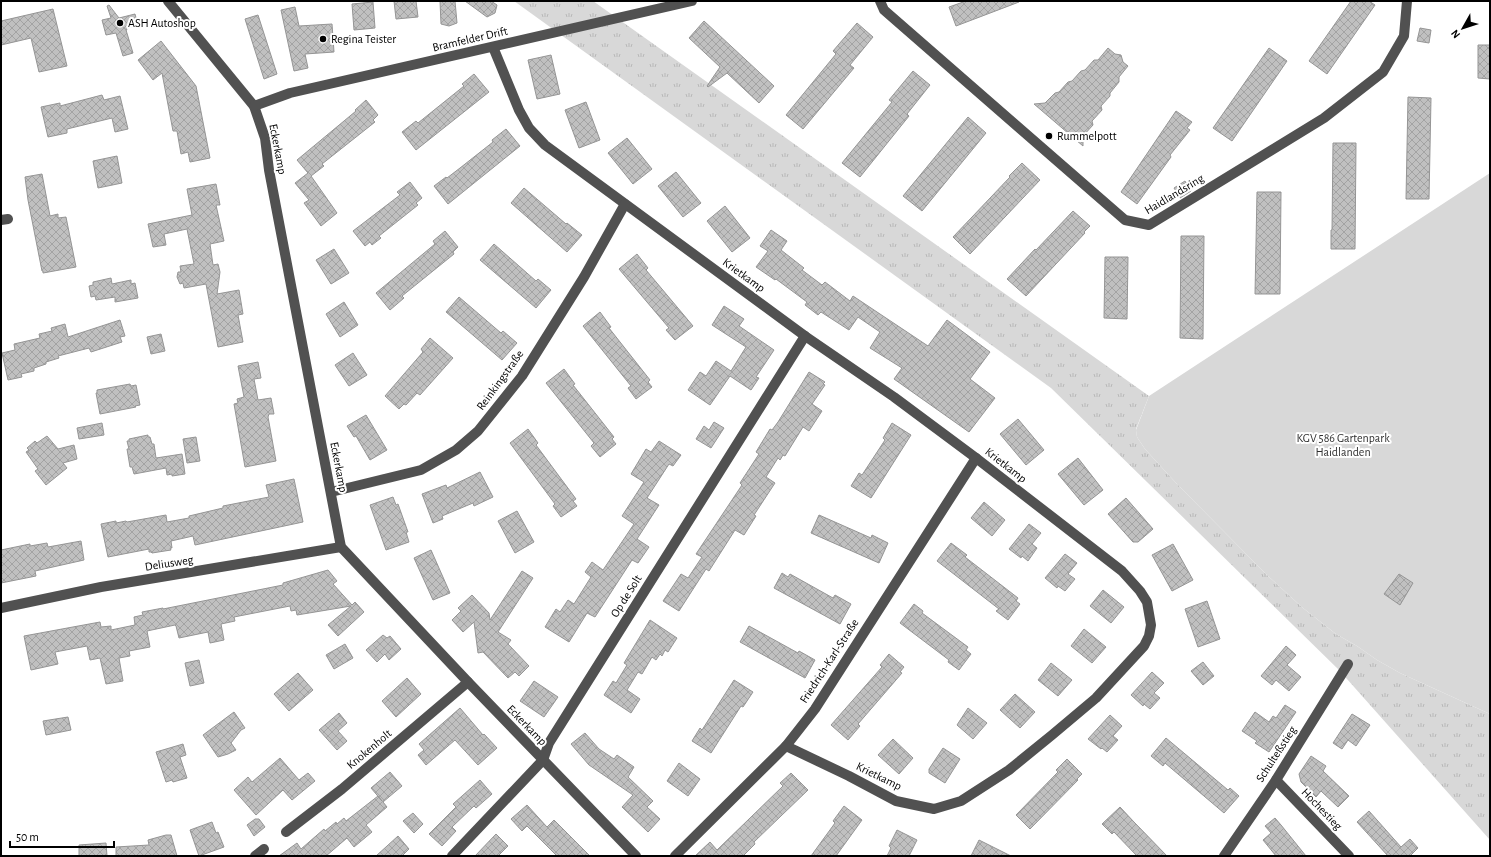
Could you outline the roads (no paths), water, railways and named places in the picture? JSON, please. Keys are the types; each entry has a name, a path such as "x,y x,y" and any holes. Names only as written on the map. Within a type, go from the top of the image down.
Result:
{"street":[{"name":"Eckerkamp","path":"168,1 254,106 265,138 269,170 341,547 468,682 636,856"},
{"name":"Bramfelder Drift","path":"254,106 290,93 493,48 692,1"},
{"name":"Haidlandsring","path":"880,1 884,10 1125,220 1149,225 1324,118 1383,72 1404,36 1407,1"},
{"name":"Krietkamp","path":"493,48 518,110 529,128 545,145 805,336 894,397 976,458 1122,571 1140,591 1147,602 1151,625 1149,636 1144,646 1096,698 1052,736 1009,770 961,801 934,809 896,800 786,746"},
{"name":"Reinkingstraße","path":"331,492 421,470 456,450 478,431 526,370 584,277 625,204"},
{"name":"Op de Solt","path":"452,856 543,760 549,743 805,336"},
{"name":"Friedrich-Karl-Straße","path":"675,856 786,746 815,709 976,458"},
{"name":"Deliusweg","path":"1,608 101,587 341,547"},
{"name":"Schulteßstieg","path":"1224,856 1276,780 1348,664"},
{"name":"Knokenholt","path":"286,832 342,789 468,682"},
{"name":"Hochestieg","path":"1276,780 1349,856"},
{"path":"256,856 264,849"}],"place":[{"name":"ASH Autoshop","path":"120,23"},
{"name":"Regina Teister","path":"323,39"},
{"name":"Rummelpott","path":"1049,136"}],"park label":[{"name":"KGV 586 Gartenpark Haidlanden","path":"1343,445"}]}
